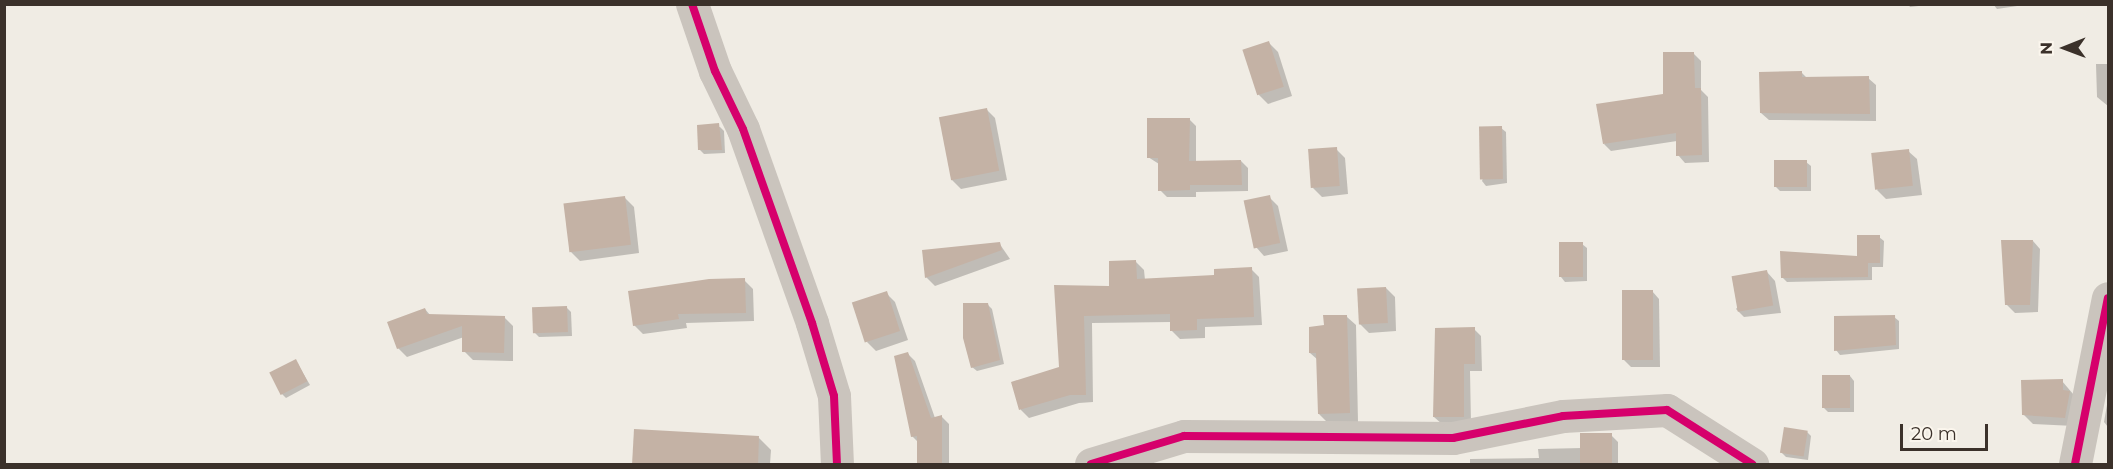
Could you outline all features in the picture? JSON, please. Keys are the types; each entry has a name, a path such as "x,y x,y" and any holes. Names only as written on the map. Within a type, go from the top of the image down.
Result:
{"street":[{"path":"692,4 716,72 743,129 812,322 834,396 837,465"},
{"path":"2075,465 2108,298"},
{"path":"1091,465 1184,436 1453,438 1563,416 1667,410 1752,465"}],"building":[{"path":"1269,41 1284,87 1257,95 1242,50"},
{"path":"1663,52 1694,52 1695,88 1701,88 1702,155 1676,156 1676,133 1603,144 1596,104 1663,94"},
{"path":"1802,71 1802,77 1869,76 1870,114 1760,113 1759,72"},
{"path":"987,108 999,171 951,180 939,117"},
{"path":"1147,118 1190,118 1189,161 1241,160 1242,185 1190,185 1190,190 1158,191 1158,158 1147,158"},
{"path":"719,123 722,150 698,150 697,125"},
{"path":"1479,126 1502,126 1503,179 1480,179"},
{"path":"1337,147 1340,186 1311,188 1308,149"},
{"path":"1909,149 1913,186 1875,190 1871,153"},
{"path":"1774,160 1807,160 1807,187 1774,187"},
{"path":"1270,195 1280,243 1254,249 1244,201"},
{"path":"625,196 631,245 569,252 563,204"},
{"path":"1857,235 1880,235 1880,263 1868,263 1868,277 1781,278 1780,251 1857,256"},
{"path":"2001,240 2033,240 2030,305 2005,305"},
{"path":"1000,242 1002,250 925,278 922,250"},
{"path":"1559,242 1583,242 1583,277 1559,277"},
{"path":"1136,260 1137,279 1214,275 1214,269 1252,267 1254,317 1197,319 1197,330 1170,331 1170,314 1084,316 1086,395 1070,395 1019,410 1011,382 1059,367 1054,285 1109,286 1109,261"},
{"path":"1767,270 1773,305 1738,312 1732,276"},
{"path":"745,278 746,313 678,314 679,319 633,326 628,291 709,279"},
{"path":"1386,287 1388,323 1359,324 1357,289"},
{"path":"1622,290 1653,290 1653,360 1622,360"},
{"path":"887,291 900,331 865,342 852,302"},
{"path":"963,303 988,303 1000,360 971,368 963,338"},
{"path":"567,306 568,332 533,333 532,307"},
{"path":"425,308 427,314 505,316 504,353 462,352 462,326 397,349 387,322"},
{"path":"1323,315 1347,315 1350,413 1318,414 1316,353 1309,353 1309,327 1324,325"},
{"path":"1895,315 1896,345 1834,351 1834,316"},
{"path":"1475,327 1475,364 1464,364 1464,417 1433,417 1435,328"},
{"path":"908,352 931,418 942,415 942,465 917,465 917,436 911,437 894,356"},
{"path":"296,359 307,381 281,395 269,373"},
{"path":"1822,375 1850,375 1850,408 1822,408"},
{"path":"2063,379 2063,390 2070,391 2065,418 2022,415 2021,380"},
{"path":"1784,427 1808,431 1804,456 1780,453"},
{"path":"634,429 759,436 758,465 632,465"},
{"path":"1580,433 1612,433 1612,464 1580,464"}],"cycle path":[{"path":"692,4 715,71 743,129 812,323 834,396 837,464"},
{"path":"2075,464 2108,298"},
{"path":"1091,464 1184,436 1453,438 1563,416 1667,410 1752,464"}]}
